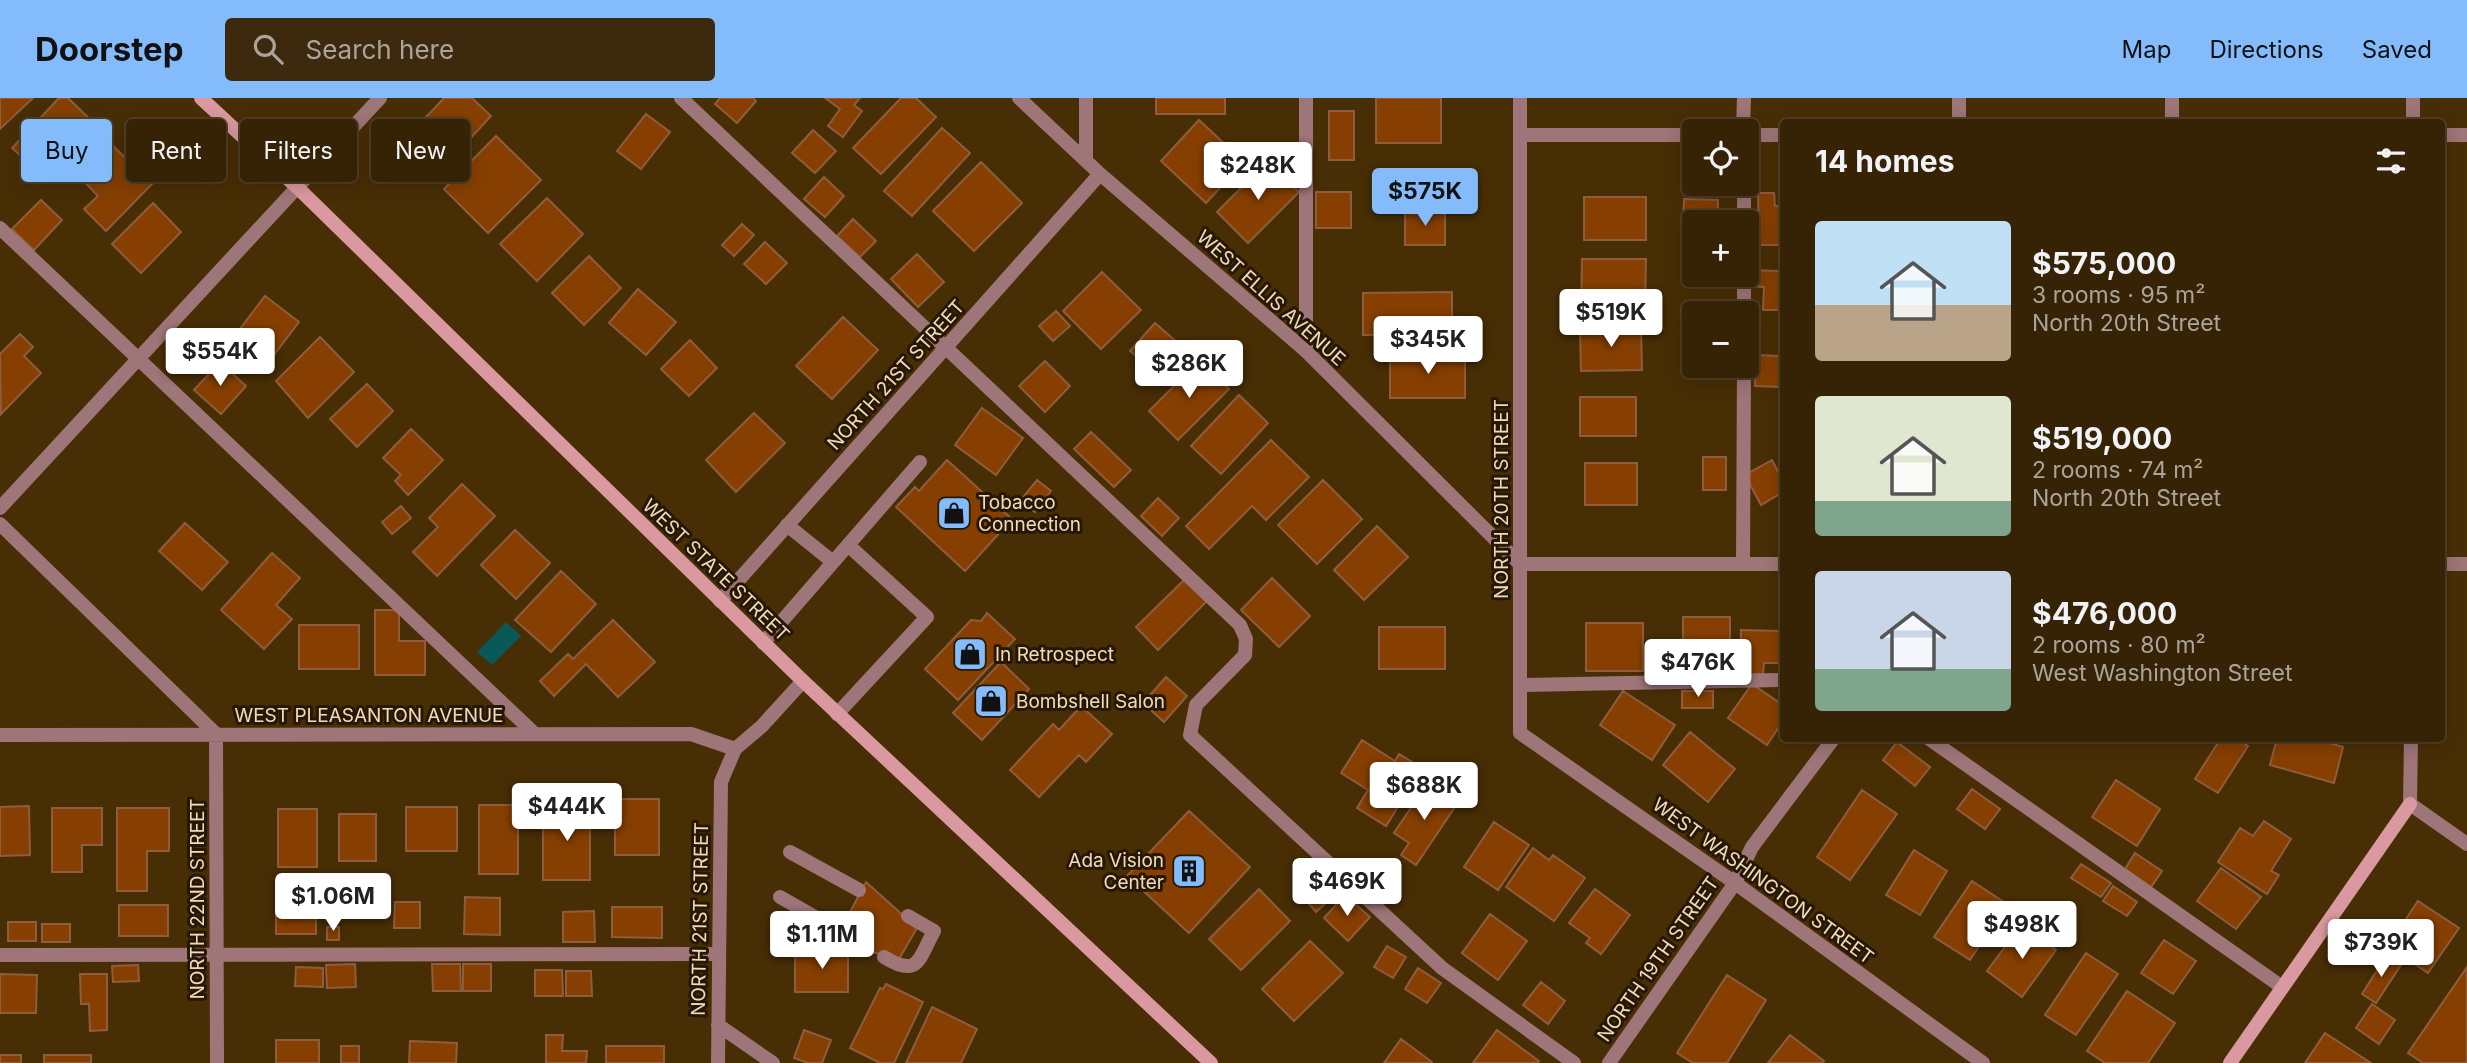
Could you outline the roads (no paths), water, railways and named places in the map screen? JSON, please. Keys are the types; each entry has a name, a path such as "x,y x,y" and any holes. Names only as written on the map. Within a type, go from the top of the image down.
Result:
{"main road":[{"name":"WEST STATE STREET","path":"201,98 298,188 837,714 1211,1063"},
{"path":"2230,1063 2410,804"}],"street":[{"path":"0,508 380,98"},
{"path":"681,98 1240,625 1246,639 1245,655 1196,705 1190,735 1442,968 1574,1063"},
{"name":"WEST ELLIS AVENUE","path":"1019,98 1100,174 1306,351 1520,564"},
{"path":"1086,98 1086,161"},
{"path":"1306,98 1306,351"},
{"name":"NORTH 20TH STREET","path":"1520,98 1520,733"},
{"path":"1744,98 1745,119"},
{"path":"1959,98 1959,119"},
{"path":"2172,98 2172,119"},
{"path":"2413,98 2413,119"},
{"path":"1759,134 1780,135"},
{"path":"1520,135 1682,135"},
{"path":"2445,135 2467,135"},
{"name":"NORTH 21ST STREET","path":"720,601 1100,174"},
{"path":"0,228 535,734"},
{"path":"1744,378 1744,564"},
{"path":"763,643 920,463"},
{"path":"0,524 216,734"},
{"path":"787,525 833,562"},
{"path":"837,714 927,617 849,545"},
{"path":"1520,564 1780,564"},
{"path":"2445,564 2467,564"},
{"path":"1520,685 1780,680"},
{"name":"NORTH 21ST STREET","path":"718,1063 721,782 736,749 762,726 803,681"},
{"name":"WEST WASHINGTON STREET","path":"1520,733 1735,883 1983,1063"},
{"name":"NORTH 22ND STREET","path":"216,734 217,1063"},
{"name":"WEST PLEASANTON AVENUE","path":"0,735 691,734 736,749"},
{"name":"NORTH 19TH STREET","path":"1609,1063 1735,883 1752,847 1831,742"},
{"path":"1934,742 2282,987"},
{"path":"2411,742 2410,804 2467,844"},
{"path":"790,852 859,890"},
{"path":"780,897 838,930"},
{"path":"884,957 902,967 911,967 917,962 934,931 908,916"},
{"path":"0,955 719,954"},
{"path":"718,1025 773,1063"}],"water":[{"path":"506,622 521,636 492,665 477,652"}],"place":[{"name":"Tobacco Connection","path":"954,513"},
{"name":"In Retrospect","path":"970,654"},
{"name":"Bombshell Salon","path":"991,701"},
{"name":"Ada Vision Center","path":"1189,871"}]}
